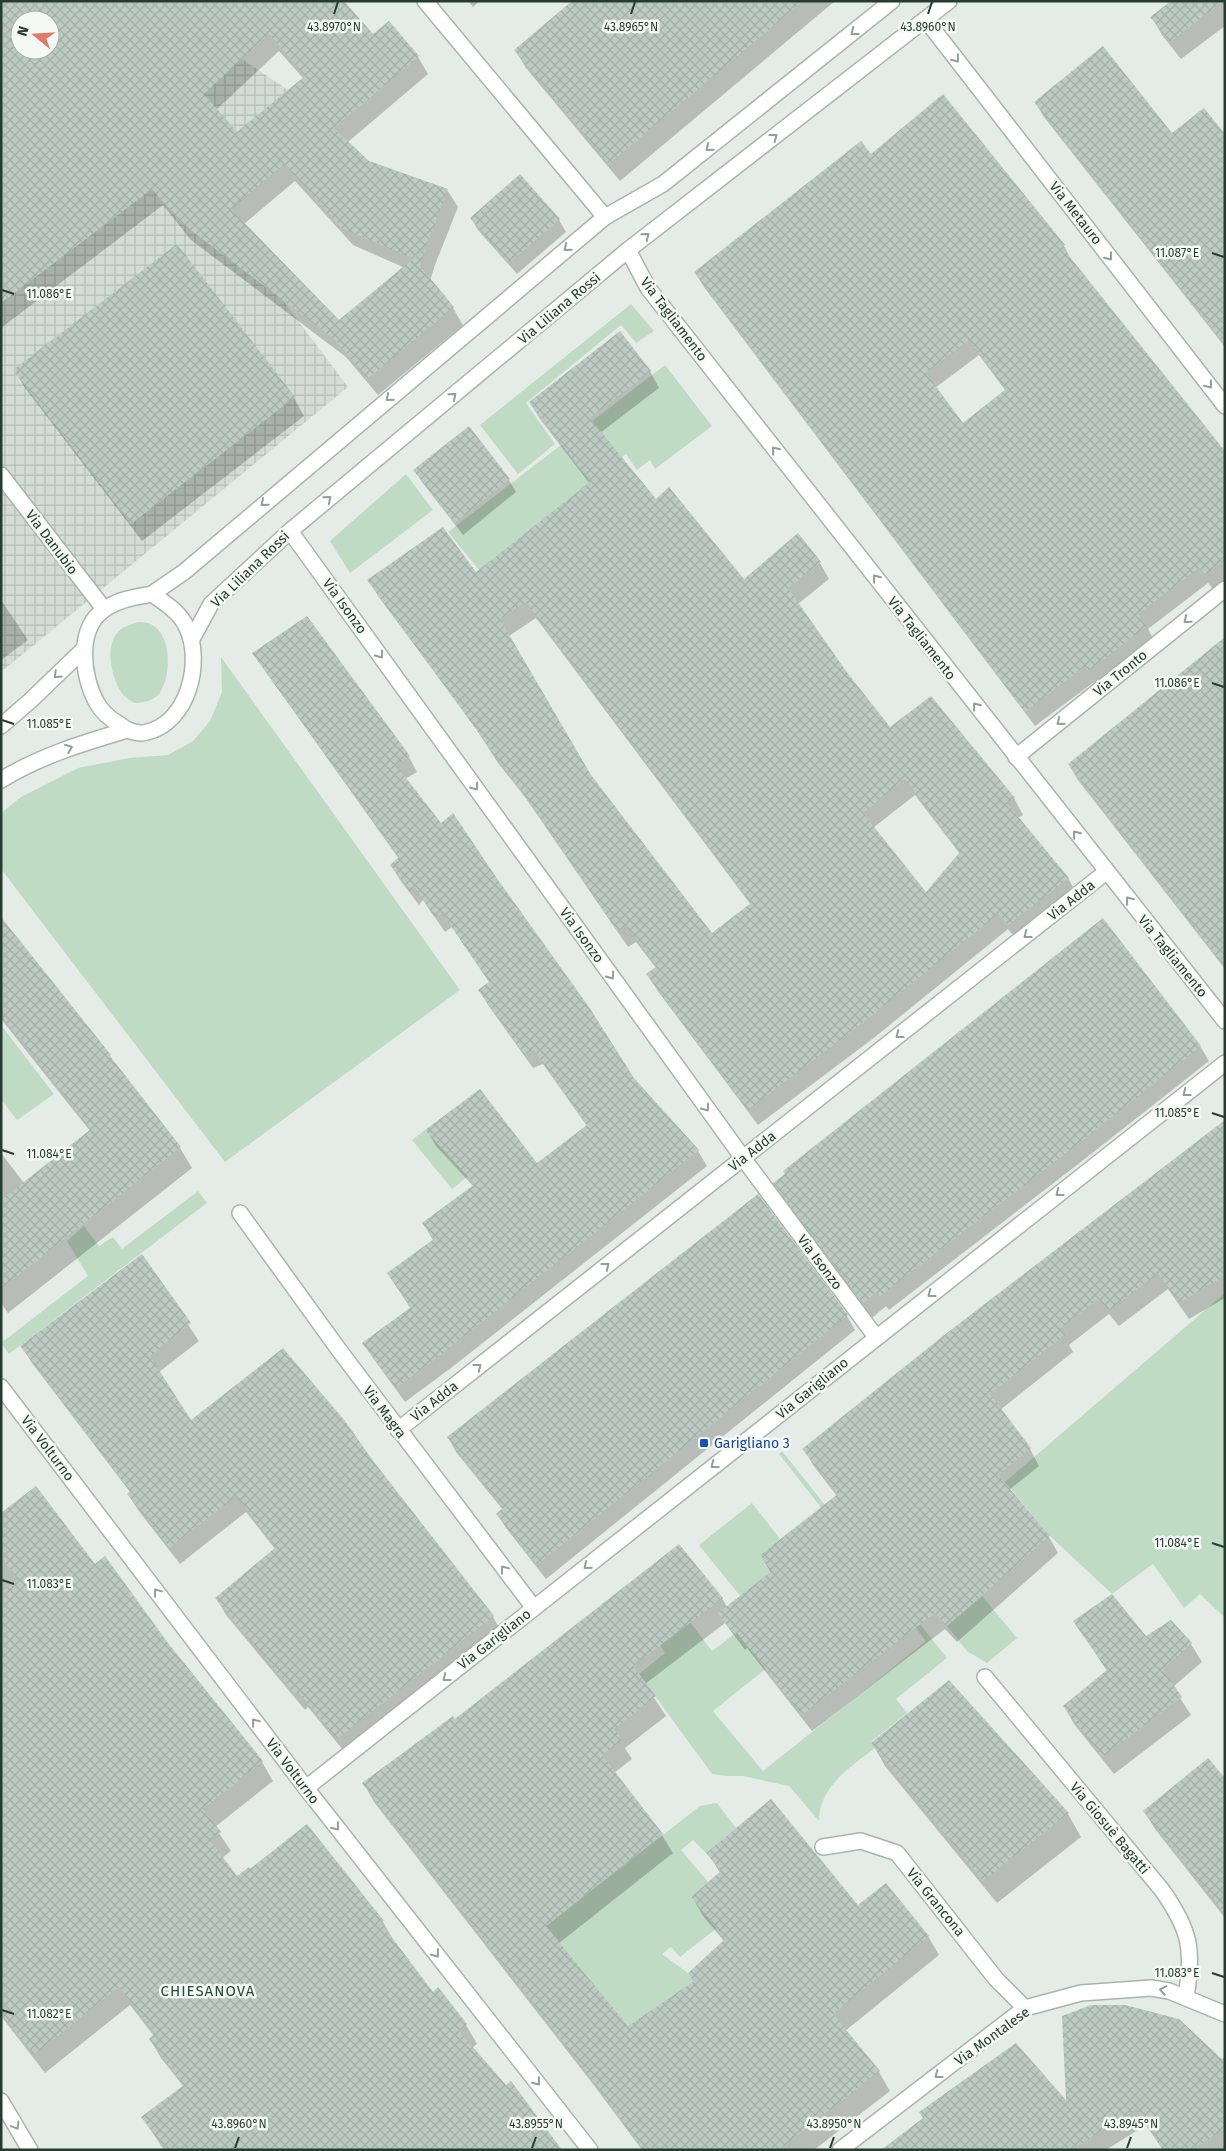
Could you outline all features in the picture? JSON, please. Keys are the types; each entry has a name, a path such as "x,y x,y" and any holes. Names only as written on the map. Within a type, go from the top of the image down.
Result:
{"street":[{"path":"425,1 605,217"},
{"path":"127,730 109,718 98,704 90,687 84,649 92,624 104,609 131,597 152,594 184,572 605,217 663,184 892,1"},
{"name":"Via Liliana Rossi","path":"192,639 211,604 290,530 628,250 949,1"},
{"name":"Via Metauro","path":"926,20 1225,406"},
{"name":"Via Tagliamento","path":"628,250 648,288 1225,1021"},
{"name":"Via Danubio","path":"1,475 104,609"},
{"name":"Via Isonzo","path":"290,530 743,1158 876,1337"},
{"name":"Via Tronto","path":"1016,757 1225,589"},
{"name":"Via Liliana Rossi","path":"1,780 24,766 75,745 127,730 146,733 161,727 177,713 192,682 192,639 187,626 177,611 152,594"},
{"path":"1,726 84,649"},
{"name":"Via Adda","path":"398,1430 1106,872"},
{"name":"Via Garigliano","path":"306,1788 1225,1063"},
{"name":"Via Magra","path":"240,1213 398,1430 534,1608"},
{"name":"Via Volturno","path":"1,1387 306,1788 590,2150"},
{"name":"Via Giosuè Bagatti","path":"985,1677 1162,1890 1179,1914 1188,1937 1190,1970 1186,1997"},
{"name":"Via Grancona","path":"822,1846 861,1841 897,1853 996,1979 1025,2008"},
{"name":"Via Montalese","path":"840,2150 1025,2008 1081,1993 1151,1988 1169,1991 1225,2014"},
{"path":"1,2102 30,2150"}],"shaded area":[{"path":"1,1 38,10 10,10 10,60 60,60 60,15 242,59 288,90 323,132 221,218 348,387 1,672"}],"green space":[{"path":"631,304 654,331 636,343 621,325 526,403 555,444 518,474 480,425"},
{"path":"665,365 712,426 655,469 650,460 637,470 626,454 479,570 448,532"},
{"path":"406,474 433,510 350,573 330,541"},
{"path":"138,622 149,623 158,629 164,638 168,662 164,685 159,694 147,701 134,703 123,694 117,684 112,668 111,651 115,636 120,630"},
{"path":"221,657 460,990 225,1162 1,869 1,813 21,797 78,768 129,758 168,755 193,741 210,721 222,692"},
{"path":"1,1025 54,1094 17,1120 1,1099"},
{"path":"425,1130 468,1176 452,1189 412,1140"},
{"path":"198,1191 207,1203 9,1354 1,1343 88,1276 67,1241 84,1226 99,1246 113,1237 122,1249"},
{"path":"1225,1293 1225,1618 1200,1594 1184,1608 1153,1564 1112,1594 1050,1536 1005,1482"},
{"path":"782,1451 947,1658 896,1699 907,1713 871,1742 875,1748 846,1770 830,1788 820,1809 819,1821 789,1786 743,1776 712,1774 639,1674 665,1653 660,1645 690,1622 712,1651 757,1617 699,1545 752,1503 780,1539 760,1555 818,1627 713,1711 763,1771 926,1641 779,1454"},
{"path":"982,1596 1017,1638 987,1663 967,1651 947,1626"},
{"path":"717,1803 736,1828 706,1853 693,1840 681,1850 708,1882 691,1897 717,1928 680,1957 671,1947 662,1954 688,1973 707,1996 680,2019 665,2001 628,2026 546,1926 700,1806"}],"building":[{"path":"1,1 344,1 373,34 389,21 419,56 334,128 369,161 448,189 427,245 412,258 341,228 285,164 231,209 339,320 426,248 420,266 454,307 367,379 335,340 180,222 152,189 1,303","holes":["269,34 305,76 237,132 204,94"]},
{"path":"572,1 803,1 609,164 514,50"},
{"path":"1171,1 1223,1 1170,42 1150,17"},
{"path":"1103,46 1172,133 1204,108 1225,134 1225,345 1034,102"},
{"path":"943,94 1065,245 1062,247 1225,451 1225,559 1205,575 1199,568 1138,614 1147,626 1088,671 1084,667 1025,712 694,272 861,141 871,154","holes":["969,340 1006,389 963,423 926,373"]},
{"path":"520,174 560,219 509,263 470,218"},
{"path":"177,244 295,397 131,524 13,370"},
{"path":"620,331 651,371 590,418 656,499 669,487 744,579 798,533 821,562 788,588 846,671 890,727 931,696 1015,798 1007,803 1069,878 1008,925 998,914 865,1021 748,1110 646,974 657,966 626,926 618,932 538,814 367,580 443,527 476,572 590,482 529,402","holes":["526,602 751,903 712,933 591,775 500,619","905,779 960,852 926,892 863,813"]},
{"path":"469,426 510,479 455,523 413,470"},
{"path":"307,616 410,756 396,765 441,823 453,813 496,877 589,1007 634,1078 699,1150 443,1353 396,1388 362,1343 411,1307 387,1273 434,1239 422,1223 475,1184 425,1130 480,1089 537,1163 587,1125 534,1050 524,1054 478,990 489,982 442,913 435,918 414,886 410,891 390,865 399,857 252,653"},
{"path":"1225,637 1225,967 1068,764"},
{"path":"1,917 111,1055 181,1147 1,1289 1,1200 91,1129 1,1015"},
{"path":"1103,918 1201,1046 1078,1144 880,1296 877,1292 863,1303 773,1183 785,1174 783,1171"},
{"path":"1225,1120 1225,1276 1179,1303 1158,1274 1109,1310 1099,1299 1061,1328 1065,1335 990,1394 1031,1448 998,1475 1050,1536 947,1626 935,1613 802,1715 737,1633 734,1635 718,1613 772,1571 760,1555 838,1494 802,1449 943,1336"},
{"path":"758,1194 848,1315 537,1565 496,1514 503,1508 447,1437"},
{"path":"142,1254 191,1323 150,1356 191,1420 283,1348 345,1421 374,1462 494,1616 337,1739 298,1692 295,1694 215,1598 276,1547 236,1496 170,1548 127,1494 130,1491 20,1346"},
{"path":"36,1486 95,1564 105,1556 168,1643 263,1761 203,1809 221,1832 210,1840 237,1876 249,1867 250,1869 307,1824 384,1921 381,1923 433,1992 438,1987 467,2024 459,2031 506,2085 511,2081 562,2150 166,2150 141,2117 184,2085 149,2039 155,2033 119,1987 34,2055 1,2013 1,1593 18,1579 1,1557 1,1513"},
{"path":"679,1544 723,1598 633,1666 656,1696 614,1729 622,1740 602,1755 663,1834 546,1926 628,2026 694,1981 688,1973 725,1939 691,1897 721,1871 706,1853 771,1799 858,1905 886,1883 929,1936 833,2014 880,2071 779,2150 643,2150 584,2069 362,1783 453,1716 455,1719"},
{"path":"1112,1594 1146,1636 1171,1620 1192,1643 1163,1669 1182,1697 1102,1757 1063,1706 1107,1670 1073,1621"},
{"path":"949,1680 1069,1813 983,1881 871,1743"},
{"path":"1208,1758 1225,1778 1225,1914 1143,1811"},
{"path":"1091,2005 1125,2005 1179,2019 1225,2062 1225,2129 1192,2150 1163,2150 1136,2109 1072,2150 881,2150 923,2118 919,2112 1016,2043 1066,2100 1062,2016"}],"place":[{"name":"Garigliano 3","path":"704,1443"}],"district":[{"name":"CHIESANOVA","path":"208,1991"}]}
